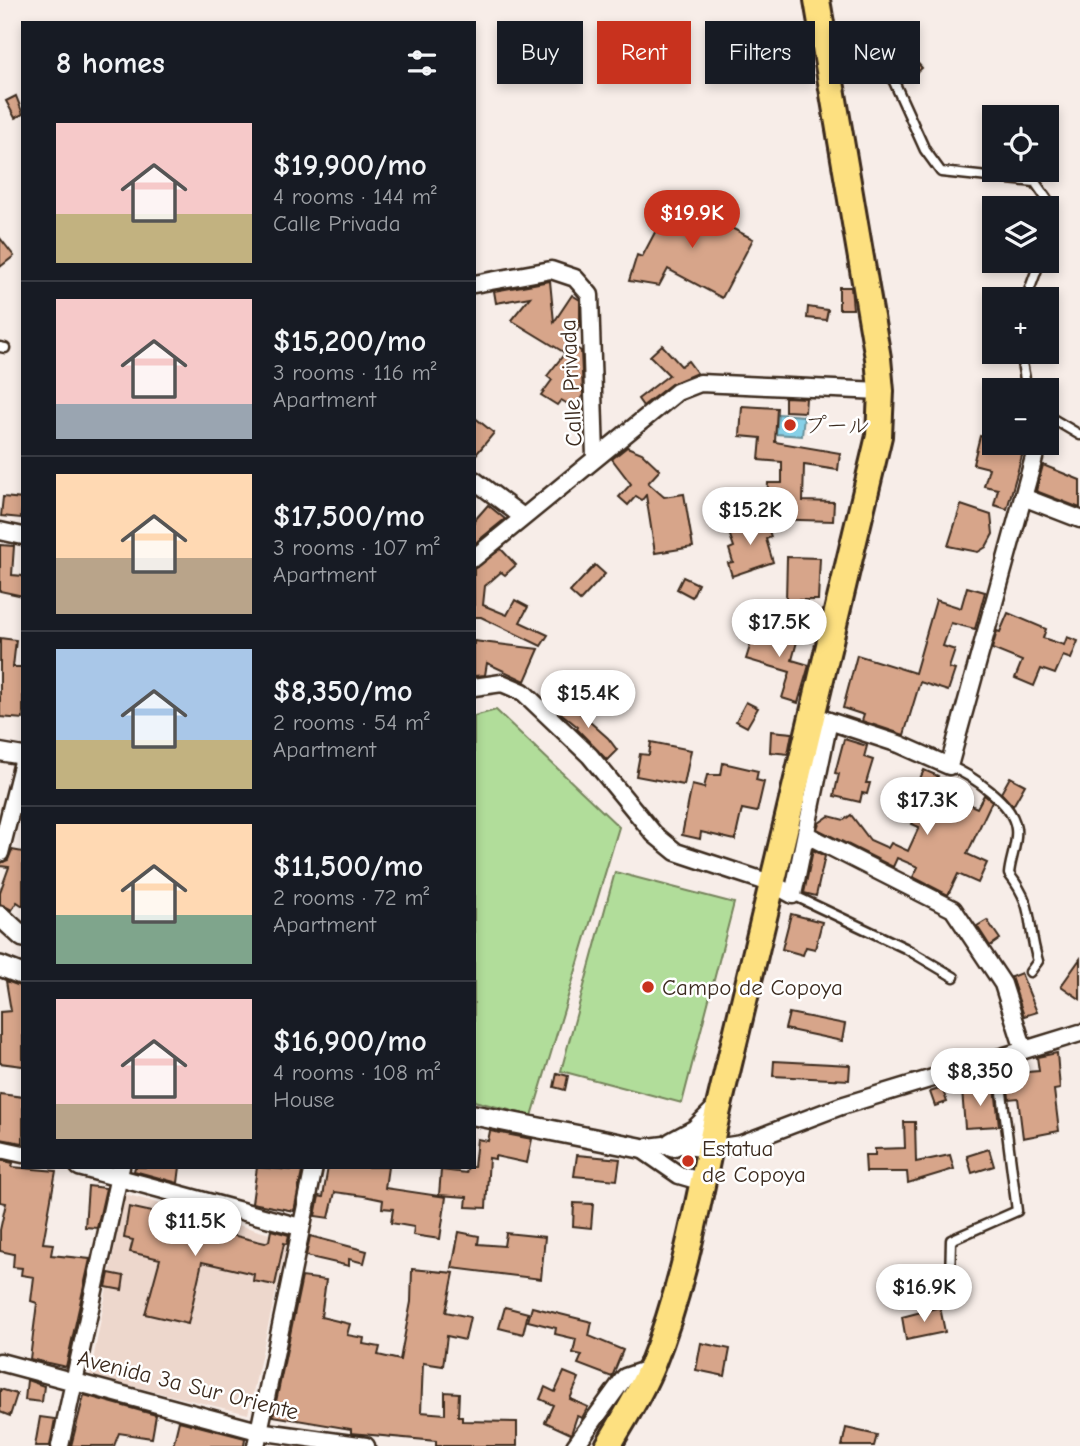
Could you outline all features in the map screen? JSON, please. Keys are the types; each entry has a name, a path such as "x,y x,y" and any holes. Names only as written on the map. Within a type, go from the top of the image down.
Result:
{"main road":[{"path":"608,1446 651,1368 668,1320 718,1110 783,890 879,436 881,391 817,0"},
{"path":"673,1144 697,1131 718,1110"}],"street":[{"name":"Calle Privada","path":"476,284 551,270 575,278 590,295 595,457"},
{"name":"Calle Privada","path":"595,457 677,392 700,383 881,391"},
{"path":"476,687 502,683 523,692 590,756 654,834 676,852 783,890 807,835 820,718 899,744 949,766 1035,455"},
{"path":"476,556 595,457"},
{"path":"476,482 523,517"},
{"path":"1023,496 1080,519"},
{"path":"0,531 21,536"},
{"path":"0,752 21,756"},
{"path":"0,853 21,770"},
{"path":"807,835 953,909 1003,984 1024,1050"},
{"path":"0,916 21,935"},
{"path":"0,966 21,974"},
{"path":"476,1115 640,1148 673,1144 709,1149 741,1144 841,1106 1080,1033"},
{"path":"640,1148 679,1175 703,1182"},
{"path":"0,1149 21,1154"},
{"path":"95,1169 120,1172 300,1227"},
{"path":"257,1438 314,1169"},
{"path":"60,1446 120,1172"},
{"name":"Avenida 3a Sur Oriente","path":"0,1362 74,1379 257,1438 366,1446"},
{"path":"575,1446 625,1377 651,1368"}],"lane":[{"path":"828,60 861,57 886,64 925,150 942,172 1035,182 1045,196"},
{"path":"1059,423 1080,435"},
{"path":"949,766 979,785 1012,813 1017,831 1009,874 1024,892 1029,908 1031,939 1038,961 1030,972"},
{"path":"783,890 905,948 954,977"},
{"path":"950,1281 951,1240 1017,1211 998,1060"}],"shaded area":[{"path":"125,1194 288,1239 248,1414 90,1376"}],"green space":[{"path":"496,710 619,827 532,1116 476,1102 476,715"},
{"name":"Campo de Copoya","path":"615,872 734,903 682,1103 561,1071"}],"water":[{"name":"プール","path":"778,414 804,416 802,436 776,434"}],"building":[{"path":"16,96 21,115 15,118 6,101"},
{"path":"673,198 753,239 722,298 668,269 659,286 629,281 637,255 642,257"},
{"path":"0,238 14,256 0,267"},
{"path":"550,281 554,322 572,295 580,300 580,326 569,343 581,351 583,395 575,408 561,400 557,405 541,395 552,380 547,376 565,353 511,320 530,297 496,303 494,291"},
{"path":"839,287 851,287 853,309 839,309"},
{"path":"808,307 828,310 826,320 807,318"},
{"path":"662,345 681,366 688,361 697,373 671,384 643,406 638,399 669,375 650,356"},
{"path":"785,397 806,398 805,412 785,411"},
{"path":"742,406 777,408 775,442 840,453 838,470 804,465 803,501 834,502 833,521 766,519 768,483 782,483 782,462 759,460 761,438 740,436"},
{"path":"476,419 494,433 476,455"},
{"path":"980,436 982,455 1022,455 1007,509 994,505 998,489 984,486 989,468 973,464"},
{"path":"627,447 642,453 660,470 648,483 664,497 684,494 693,547 655,553 646,495 642,500 636,496 628,505 619,497 631,484 612,459"},
{"path":"1043,465 1080,480 1080,508 1036,491"},
{"path":"3,497 21,499 21,518 1,516"},
{"path":"488,505 505,519 476,542 476,519"},
{"path":"961,505 991,515 993,534 986,547 978,552 948,546"},
{"path":"765,518 771,537 766,539 773,562 732,576 728,563 733,562 729,549 734,547 728,530"},
{"path":"0,545 14,546 12,575 21,576 21,596 0,591"},
{"path":"501,549 516,565 505,575 501,572 485,586 483,605 507,615 515,600 528,607 520,622 548,635 541,646 476,617 476,568"},
{"path":"787,557 820,558 818,600 786,600"},
{"path":"595,565 605,574 580,601 570,592"},
{"path":"683,577 698,584 692,597 677,589"},
{"path":"967,587 985,592 975,629 951,623 943,646 955,650 949,668 955,670 948,691 920,682 904,735 862,721 864,715 843,708 857,655 915,673 936,600 961,608"},
{"path":"1008,613 1046,629 1043,638 1064,645 1067,637 1078,641 1071,659 1063,656 1055,674 1041,669 1034,686 1015,678 1022,661 992,649 997,631 1000,632"},
{"path":"756,627 798,638 792,660 809,665 798,703 782,698 790,672 746,659"},
{"path":"0,638 16,640 13,667 21,667 21,719 0,717"},
{"path":"476,641 539,649 525,681 487,663 485,675 476,676"},
{"path":"592,686 621,696 616,710 587,700"},
{"path":"563,698 608,738 617,750 607,760 578,727 557,710"},
{"path":"746,702 758,708 747,727 736,721"},
{"path":"771,731 792,733 788,754 770,752"},
{"path":"844,739 867,746 864,757 873,760 866,783 870,783 867,794 862,793 860,802 834,796 839,774 835,773"},
{"path":"651,742 691,750 684,785 636,776 640,754 649,755"},
{"path":"723,763 758,771 756,780 764,782 757,812 742,809 735,840 701,832 700,839 682,835 692,785 704,788 707,775 721,775"},
{"path":"924,770 938,776 933,786 977,808 984,795 992,801 967,854 987,863 978,883 958,874 948,895 913,877 918,867 897,858 893,867 817,829 819,823 829,816 844,820 851,815 870,840 888,848 891,843 908,851 919,827 912,824 924,799 913,793"},
{"path":"1010,777 1025,785 1013,806 1001,793"},
{"path":"12,850 21,852 21,905 17,902 12,910 0,904 0,892 9,867 0,866 0,863 8,860"},
{"path":"813,850 825,856 816,896 804,893"},
{"path":"791,914 822,922 815,949 806,947 803,955 782,949"},
{"path":"987,920 1000,939 990,946 977,926"},
{"path":"1080,959 1080,999 1061,986"},
{"path":"1021,973 1037,1012 1024,1016 1011,977"},
{"path":"6,981 21,986 21,1066 0,1063 0,1012 11,1011"},
{"path":"789,1013 845,1024 842,1041 785,1029"},
{"path":"1057,1053 1060,1089 1054,1090 1059,1131 1023,1138 1018,1098 1009,1099 1008,1086 1015,1086 1014,1073 1039,1071 1037,1057"},
{"path":"774,1061 850,1065 849,1080 773,1076"},
{"path":"557,1073 568,1076 565,1090 554,1087"},
{"path":"995,1087 999,1126 965,1128 962,1090"},
{"path":"942,1088 947,1102 935,1106 930,1092"},
{"path":"0,1094 21,1097 21,1143 0,1139"},
{"path":"904,1122 915,1122 916,1162 950,1155 954,1169 908,1183 907,1172 866,1172 865,1155 875,1155 875,1149 905,1148"},
{"path":"490,1131 532,1139 527,1163 495,1156 495,1159 489,1158 486,1208 466,1207 467,1197 439,1195 441,1170 466,1173 467,1169 476,1169 477,1139 488,1141"},
{"path":"989,1149 994,1166 972,1173 967,1156"},
{"path":"577,1155 620,1159 617,1180 574,1176"},
{"path":"0,1160 13,1163 12,1167 21,1169 56,1171 43,1243 53,1244 51,1255 90,1259 66,1367 30,1359 37,1303 31,1301 34,1277 21,1275 22,1268 13,1267 14,1254 0,1251 0,1230 6,1203 0,1202"},
{"path":"134,1169 180,1169 178,1183"},
{"path":"257,1169 303,1169 294,1211 252,1203"},
{"path":"328,1169 388,1169 385,1188 446,1197 440,1239 413,1235 414,1227 391,1223 393,1209 382,1208 383,1200 364,1196 335,1192 329,1218 315,1216 319,1196 323,1197"},
{"path":"88,1186 106,1188 97,1228 85,1227"},
{"path":"574,1203 593,1204 591,1228 573,1226"},
{"path":"129,1207 212,1225 211,1230 265,1243 269,1241 271,1230 289,1235 287,1244 284,1243 275,1285 253,1281 254,1274 202,1262 188,1324 145,1314 160,1259 130,1252 133,1240 124,1238"},
{"path":"459,1232 479,1236 478,1244 504,1246 506,1233 545,1237 541,1279 452,1268"},
{"path":"310,1236 367,1251 364,1263 349,1259 349,1266 306,1256"},
{"path":"412,1269 454,1273 446,1312 470,1317 465,1340 447,1336 443,1366 423,1363 421,1412 445,1414 445,1392 459,1393 458,1416 462,1416 462,1421 517,1422 517,1446 436,1446 436,1441 351,1433 351,1429 273,1416 302,1277 326,1280 321,1317 350,1324 347,1335 364,1338 363,1344 380,1347 378,1355 400,1360 411,1302"},
{"path":"109,1273 124,1276 122,1290 106,1287"},
{"path":"505,1307 528,1313 523,1334 499,1328"},
{"path":"532,1307 592,1322 589,1336 623,1350 612,1377 578,1364 582,1355 573,1353 576,1339 555,1334 556,1328 528,1321"},
{"path":"940,1307 945,1332 906,1340 902,1317"},
{"path":"701,1343 730,1349 725,1376 696,1370"},
{"path":"564,1372 579,1378 570,1399 588,1407 582,1418 577,1416 571,1434 545,1422 553,1405 540,1399 545,1387 555,1392"},
{"path":"27,1380 44,1386 42,1402 25,1400"},
{"path":"0,1389 17,1394 10,1416 0,1412"},
{"path":"84,1395 156,1415 152,1438 119,1433 114,1446 71,1446"},
{"path":"40,1417 55,1419 50,1446 35,1446"},
{"path":"179,1421 245,1438 244,1446 173,1446"},
{"path":"846,1428 877,1435 874,1446 842,1446"}],"place":[{"name":"プール","path":"790,425"},
{"name":"Campo de Copoya","path":"648,987"},
{"name":"Estatua de Copoya","path":"688,1161"}]}
